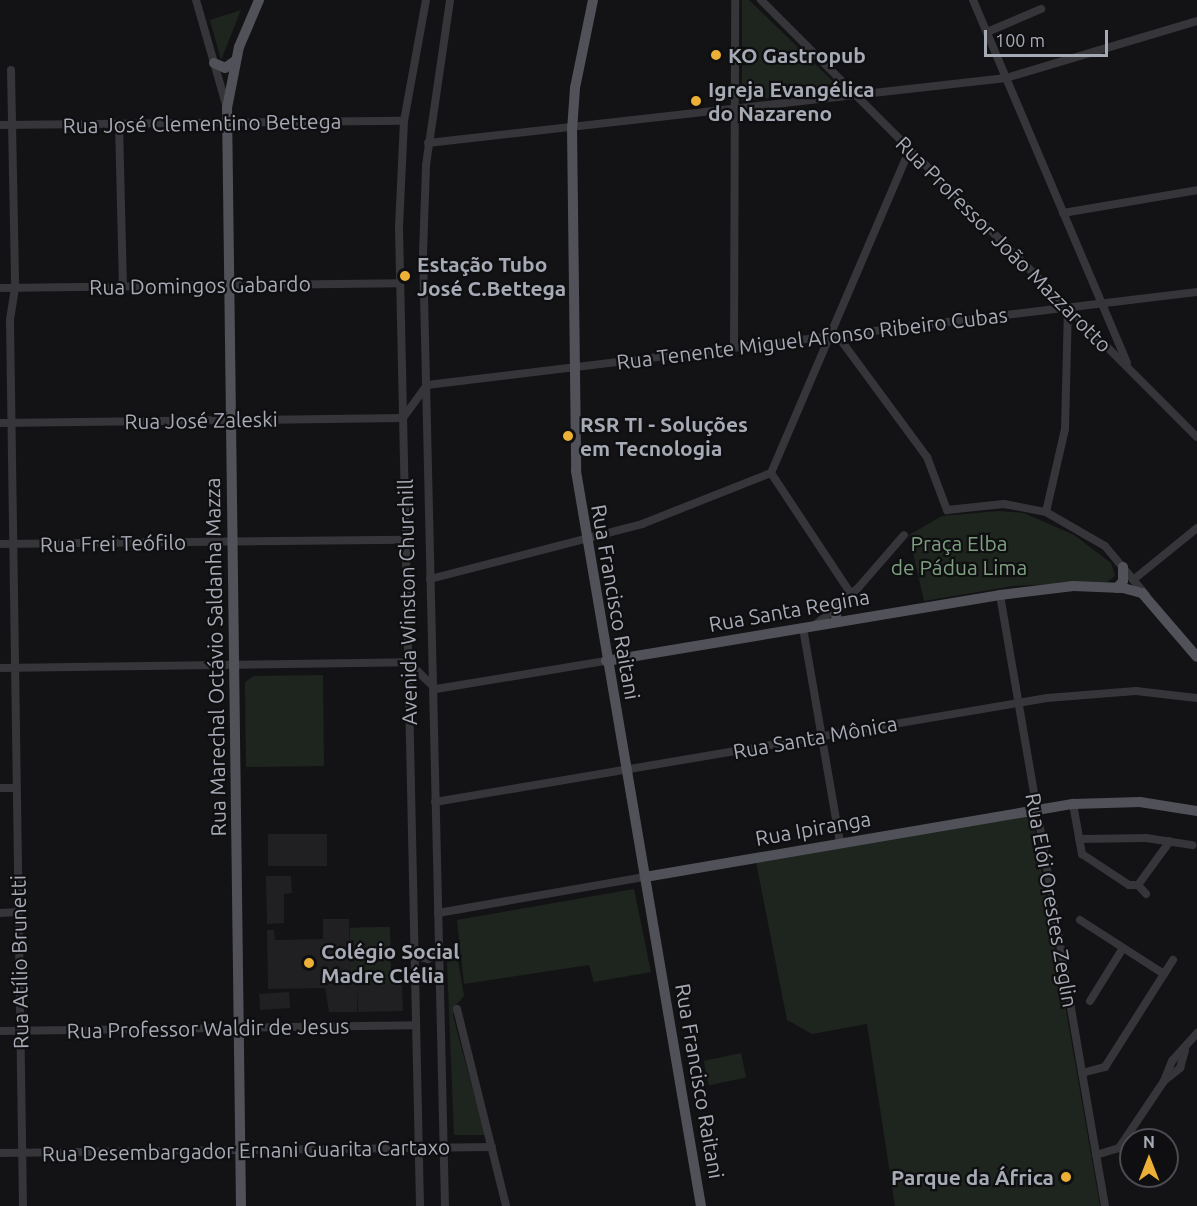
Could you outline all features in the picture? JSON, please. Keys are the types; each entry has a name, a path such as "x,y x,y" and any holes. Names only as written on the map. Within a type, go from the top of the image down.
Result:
{"main road":[{"name":"Rua Marechal Octávio Saldanha Mazza","path":"241,1206 227,108 235,61 259,0"},
{"name":"Rua Francisco Raitani","path":"593,0 575,88 572,127 576,471 585,542 645,877 700,1206"},
{"path":"214,63 225,68 235,61"},
{"path":"1117,588 1123,581 1123,567"},
{"name":"Rua Santa Regina","path":"606,661 1000,595 1073,586 1136,590 1147,596"},
{"path":"1147,596 1197,657"},
{"path":"835,609 837,622"},
{"name":"Rua Ipiranga","path":"645,877 1073,804 1140,802 1197,811"}],"street":[{"path":"196,0 227,108"},
{"name":"Avenida Winston Churchill","path":"420,1206 399,283 404,121 426,0"},
{"name":"Avenida Winston Churchill","path":"445,1206 423,253 428,143 450,0"},
{"path":"734,348 735,0"},
{"name":"Rua Professor João Mazzarotto","path":"761,0 1197,437"},
{"path":"973,0 1130,369"},
{"path":"987,32 1041,9"},
{"path":"428,143 1006,78 1197,21"},
{"name":"Rua Atílio Brunetti","path":"11,70 15,288 10,321 22,1206"},
{"name":"Rua José Clementino Bettega","path":"0,125 404,121"},
{"path":"119,124 123,286"},
{"path":"430,579 585,542 654,520 771,473 833,336 910,149"},
{"path":"1063,213 1197,190"},
{"name":"Rua Domingos Gabardo","path":"0,288 399,283"},
{"name":"Rua Tenente Miguel Afonso Ribeiro Cubas","path":"427,385 1197,292"},
{"path":"1046,512 1064,440 1068,307"},
{"path":"833,336 927,457 947,510 1004,504 1046,512 1095,538 1147,596"},
{"path":"402,418 427,385"},
{"name":"Rua José Zaleski","path":"0,423 402,418"},
{"path":"771,473 852,594"},
{"path":"1133,580 1197,528"},
{"path":"840,843 822,736 808,627 835,609 852,594 904,535"},
{"name":"Rua Frei Teófilo","path":"0,544 405,540"},
{"name":"Rua Elói Orestes Zeglin","path":"1000,595 1105,1206"},
{"name":"Rua Santa Regina","path":"434,687 606,661"},
{"path":"0,668 408,662 434,687"},
{"name":"Rua Santa Mônica","path":"435,802 1018,702 1114,691 1197,699"},
{"path":"0,788 16,788"},
{"path":"1073,804 1082,854 1123,883 1138,885 1146,894"},
{"path":"1079,839 1170,841 1192,845"},
{"path":"1138,885 1170,841"},
{"name":"Rua Ipiranga","path":"438,914 645,877"},
{"path":"0,913 18,912"},
{"path":"1080,920 1164,974"},
{"path":"1090,1001 1123,948"},
{"path":"415,956 428,960 439,954"},
{"path":"1082,1073 1105,1067 1173,960"},
{"path":"457,1009 506,1206"},
{"name":"Rua Professor Waldir de Jesus","path":"0,1031 416,1025"},
{"path":"1096,1155 1117,1150 1164,1081 1172,1061 1185,1051 1197,1034"},
{"name":"Rua Desembargador Ernani Guarita Cartaxo","path":"0,1153 492,1147"}],"shaded area":[{"path":"268,834 327,834 327,866 268,866"},
{"name":"Colégio Social Madre Clélia","path":"266,876 291,876 292,893 284,894 284,923 267,924"},
{"path":"323,919 349,919 351,985 350,928 390,927 391,984 402,984 403,1011 358,1012 357,985 357,1012 329,1012 325,988 268,989 267,930 274,930 275,940 323,939"},
{"name":"Colégio Social Madre Clélia","path":"289,992 290,1008 260,1010 259,994"}],"green space":[{"path":"742,0 749,0 842,90 742,101"},
{"path":"241,10 221,60 210,20"},
{"name":"Praça Elba de Pádua Lima","path":"999,511 1024,513 1074,535 1111,563 1115,576 1107,582 1013,586 924,601 909,535 942,516"},
{"path":"323,675 324,766 246,767 245,682 254,676"},
{"path":"1032,815 1100,1206 895,1206 867,1024 812,1034 787,1020 756,862"},
{"path":"634,889 651,972 594,982 589,965 464,984 457,920"},
{"name":"Colégio Social Madre Clélia","path":"390,927 391,984 351,985 350,928"},
{"path":"458,960 464,996 455,1006 453,1016 485,1135 454,1135 447,962"},
{"path":"741,1053 746,1077 709,1085 704,1061"}],"place":[{"name":"KO Gastropub","path":"716,55"},
{"name":"Igreja Evangélica do Nazareno","path":"696,101"},
{"name":"Estação Tubo José C.Bettega","path":"405,276"},
{"name":"RSR TI - Soluções em Tecnologia","path":"568,436"},
{"name":"Colégio Social Madre Clélia","path":"309,963"},
{"name":"Parque da África","path":"1066,1177"}]}
